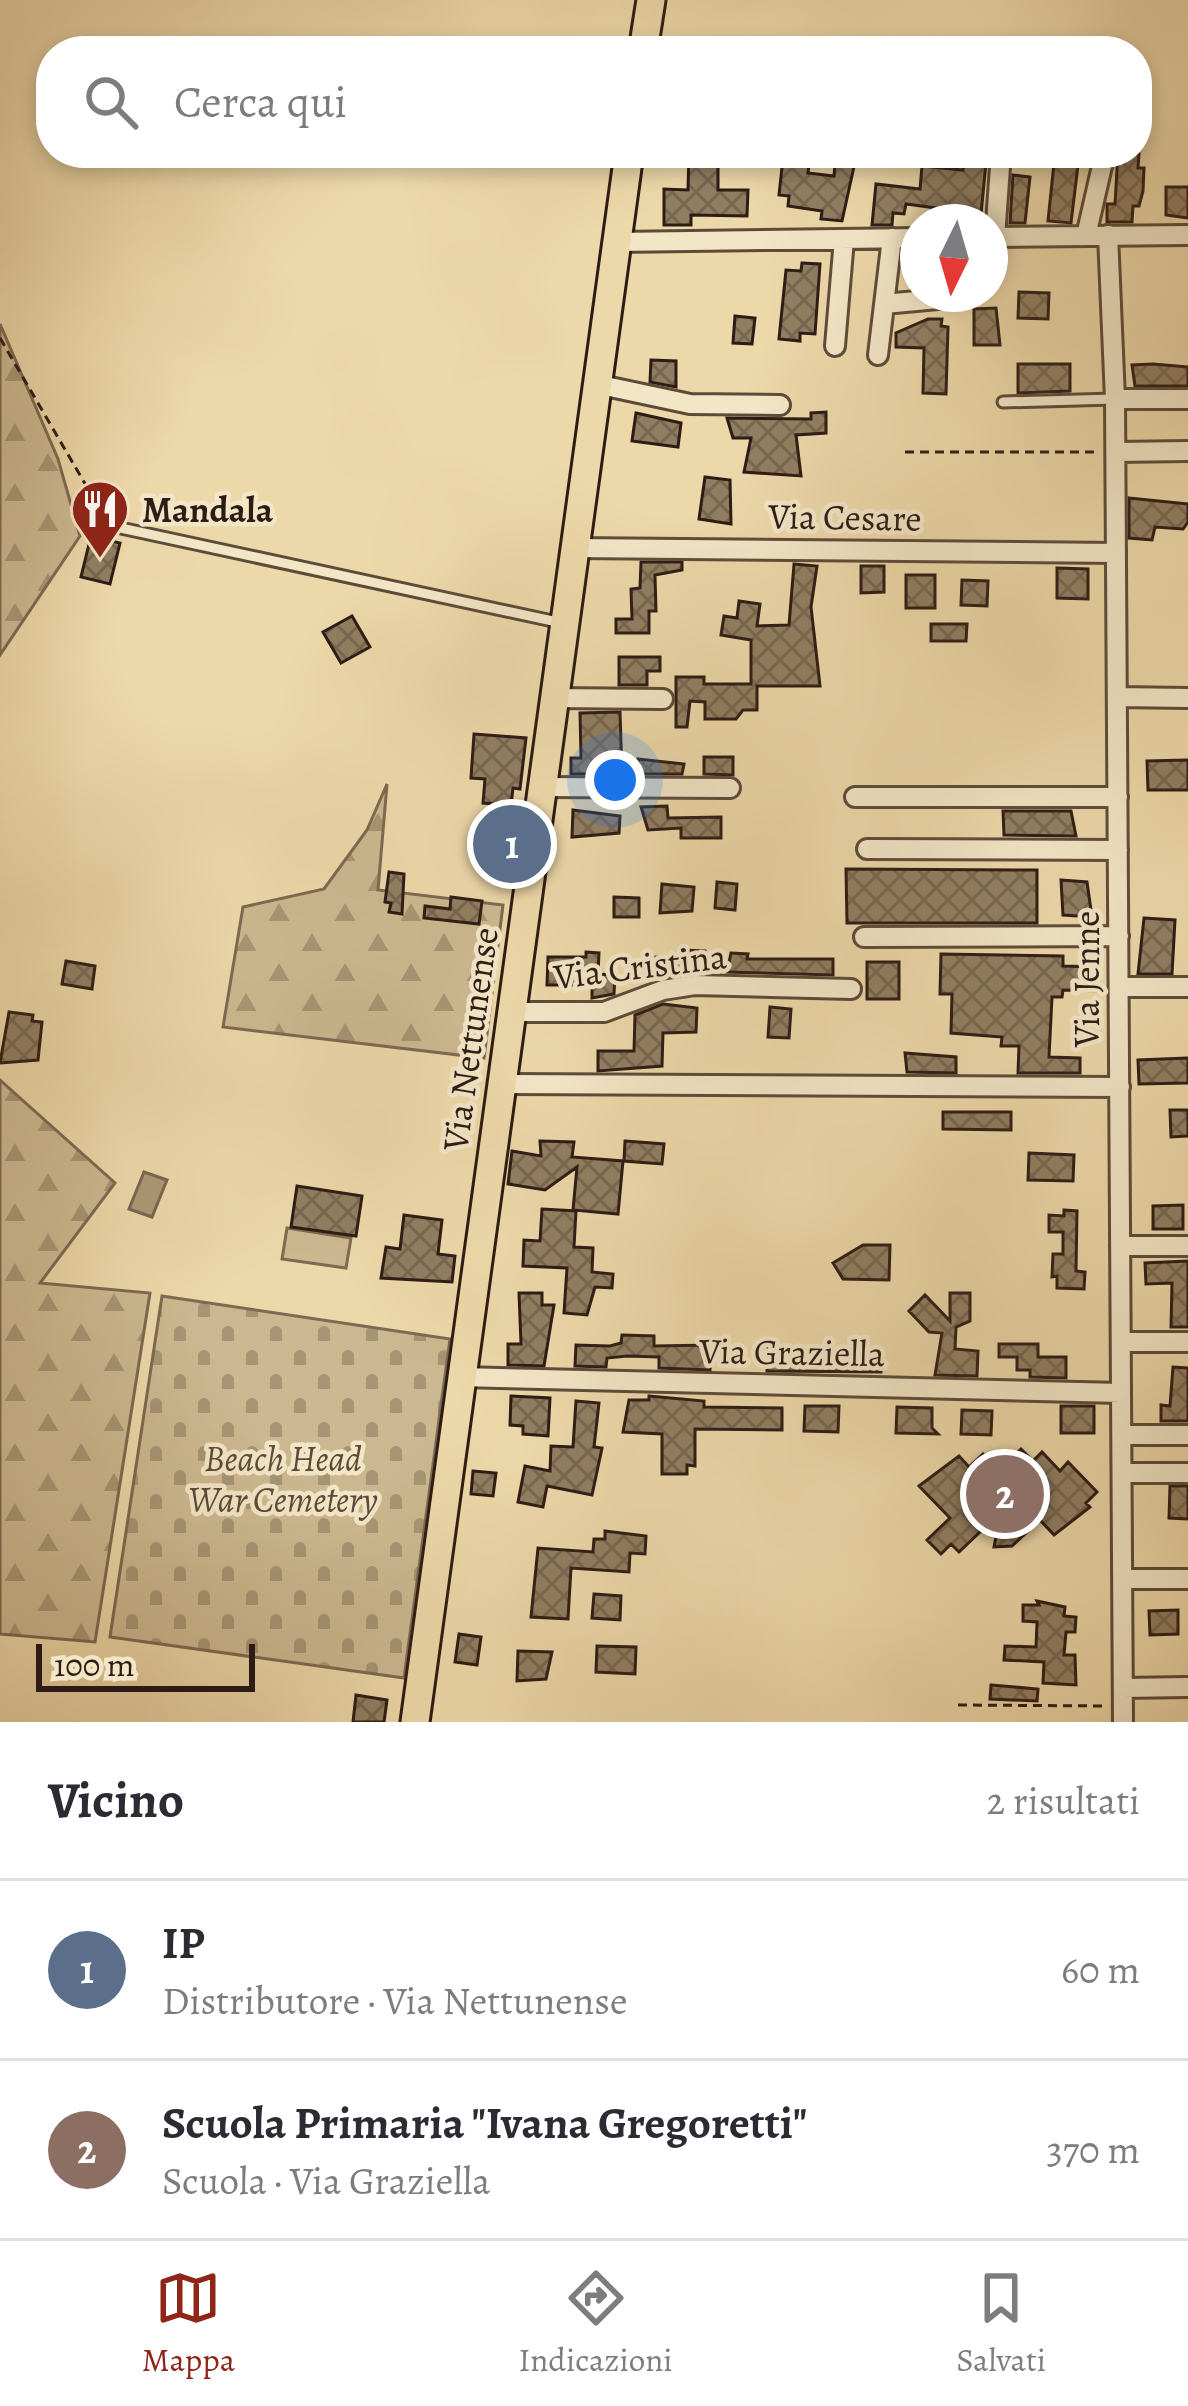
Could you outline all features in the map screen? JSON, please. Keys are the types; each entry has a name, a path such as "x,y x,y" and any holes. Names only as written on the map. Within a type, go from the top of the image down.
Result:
{"main road":[{"path":"646,36 651,0"},
{"name":"Via Nettunense","path":"415,1722 627,168"}],"street":[{"path":"996,204 999,168"},
{"path":"1086,236 1102,168"},
{"name":"Via Jenne","path":"1108,235 1116,452 1123,1705"},
{"path":"1008,237 1188,235"},
{"path":"878,355 892,238"},
{"path":"616,242 900,238"},
{"path":"835,346 844,239"},
{"path":"884,304 900,303"},
{"path":"596,384 690,404 780,405"},
{"path":"1115,399 1188,399"},
{"path":"1116,452 1188,452"},
{"name":"Via Cesare","path":"573,548 1116,553"},
{"path":"1117,697 1188,698"},
{"path":"552,698 663,699"},
{"path":"540,787 730,788"},
{"path":"855,797 1118,797"},
{"path":"867,849 1118,850"},
{"path":"864,937 1119,936"},
{"name":"Via Cristina","path":"510,1012 600,1013 694,985 851,989"},
{"path":"1119,988 1188,987"},
{"path":"500,1084 1120,1088"},
{"path":"1120,1241 1188,1235"},
{"path":"1120,1241 1188,1246"},
{"path":"1121,1342 1188,1342"},
{"name":"Via Graziella","path":"460,1377 1121,1393"},
{"path":"1122,1435 1188,1435"},
{"path":"1122,1473 1188,1473"},
{"path":"1123,1579 1188,1579"},
{"path":"1123,1705 1188,1687"}],"lane":[{"path":"1003,402 1115,399"},
{"path":"116,526 562,623"}],"path":[{"path":"0,338 98,511 116,526"},
{"path":"905,452 1116,452"},
{"path":"958,1705 1123,1705"}],"green space":[{"path":"0,324 58,459 80,536 0,655"},
{"path":"387,784 378,890 503,905 484,1058 223,1027 243,907 324,889 367,830"},
{"path":"0,1080 115,1183 40,1283 150,1293 95,1642 0,1634"},
{"path":"287,1228 351,1238 346,1268 282,1259"},
{"name":"Beach Head War Cemetery","path":"162,1296 450,1339 404,1678 110,1637"}],"shaded area":[{"path":"144,1172 167,1180 152,1217 129,1209"}],"building":[{"path":"689,168 718,168 718,190 748,190 747,216 691,215 691,225 664,225 664,189 688,190"},
{"path":"782,168 809,168 808,173 834,176 835,168 854,168 842,221 821,219 822,211 788,206 789,196 779,195"},
{"path":"922,168 986,168 982,204 900,204 892,225 872,225 876,184 920,189"},
{"path":"1054,168 1078,168 1071,223 1048,221"},
{"path":"1117,168 1144,168 1143,191 1139,206 1133,206 1132,222 1107,222 1107,204 1115,204"},
{"path":"1013,175 1030,177 1025,223 1010,223"},
{"path":"1166,187 1188,187 1188,218 1166,215"},
{"path":"802,263 820,264 815,334 800,333 800,341 779,339 786,270 801,271"},
{"path":"1019,292 1049,293 1048,319 1018,318"},
{"path":"974,312 996,312 1000,345 974,345"},
{"path":"735,316 755,318 752,344 733,343"},
{"path":"928,319 942,319 941,326 948,327 946,394 923,393 924,348 896,347 896,333"},
{"path":"651,360 676,361 676,387 650,382"},
{"path":"1018,364 1070,364 1070,391 1018,393"},
{"path":"1132,365 1188,367 1188,386 1135,386"},
{"path":"826,412 826,433 796,435 801,476 744,472 751,438 733,438 727,418 811,419 811,413"},
{"path":"636,413 681,423 678,447 632,441"},
{"path":"705,477 730,480 731,524 699,519"},
{"path":"1129,498 1188,504 1188,522 1183,529 1155,527 1152,540 1129,538"},
{"name":"Mandala","path":"91,536 120,543 110,584 81,577"},
{"path":"641,562 682,562 682,570 655,575 656,611 649,611 649,633 616,633 616,619 632,619 631,589 640,588"},
{"path":"794,564 817,566 811,607 820,686 757,686 757,710 743,710 736,719 705,719 705,702 690,701 687,727 676,727 676,677 704,677 704,684 751,684 751,640 721,635 724,616 737,618 739,601 760,604 757,626 789,625"},
{"path":"861,566 884,566 884,592 861,593"},
{"path":"1057,568 1088,569 1088,599 1057,598"},
{"path":"906,575 935,575 935,608 906,608"},
{"path":"962,580 988,581 987,606 961,605"},
{"path":"352,616 370,647 341,663 323,632"},
{"path":"931,624 967,624 966,641 931,641"},
{"path":"619,657 660,657 660,671 647,671 647,685 619,685"},
{"path":"620,712 622,774 571,774 571,758 581,758 580,713"},
{"path":"474,734 526,738 520,789 513,788 511,805 483,803 485,779 471,778"},
{"path":"704,757 733,757 733,775 704,774"},
{"path":"638,759 684,764 682,774 639,774"},
{"path":"1188,760 1188,790 1148,790 1147,761"},
{"path":"667,806 668,818 721,817 721,838 681,838 681,828 648,830 641,807"},
{"path":"573,810 620,816 619,833 572,837"},
{"path":"1003,811 1071,811 1076,836 1004,835"},
{"path":"846,869 1037,870 1037,923 847,923"},
{"path":"389,872 404,874 402,914 389,912 391,903 385,902"},
{"path":"1061,880 1087,882 1092,917 1063,915"},
{"path":"717,882 737,884 735,910 715,908"},
{"path":"662,884 694,887 692,911 660,913"},
{"path":"451,897 482,901 479,924 424,918 425,906 450,909"},
{"path":"614,897 639,898 639,917 614,917"},
{"path":"1144,918 1175,920 1172,974 1138,974"},
{"path":"682,950 705,951 705,969 654,978 656,957 682,959"},
{"path":"586,952 599,953 598,974 615,975 614,994 592,998 592,985 547,985 548,957 586,957"},
{"path":"731,953 748,954 747,959 833,959 833,975 727,972"},
{"path":"941,954 1063,956 1063,966 1099,967 1099,991 1063,990 1062,997 1052,997 1049,1057 1080,1058 1080,1073 1018,1073 1019,1046 1001,1046 1002,1037 951,1033 952,994 940,994"},
{"path":"66,961 95,966 92,989 62,984"},
{"path":"867,962 899,962 899,999 867,999"},
{"path":"663,1004 697,1008 696,1032 663,1033 662,1066 598,1071 598,1051 634,1051 635,1015"},
{"path":"770,1007 791,1009 789,1038 768,1037"},
{"path":"9,1012 33,1015 32,1021 42,1022 38,1060 0,1063"},
{"path":"905,1053 956,1057 956,1073 907,1072"},
{"path":"1188,1058 1188,1083 1139,1084 1138,1060"},
{"path":"1170,1110 1188,1110 1188,1136 1171,1137"},
{"path":"943,1112 1011,1112 1011,1130 943,1129"},
{"path":"540,1141 574,1142 572,1157 623,1161 618,1214 573,1210 577,1167 545,1190 508,1184 512,1151 541,1156"},
{"path":"625,1141 664,1144 662,1164 624,1161"},
{"path":"1029,1153 1074,1155 1073,1181 1028,1180"},
{"path":"297,1186 362,1196 356,1236 291,1227"},
{"path":"1183,1205 1183,1229 1153,1229 1153,1206"},
{"path":"542,1209 576,1211 574,1247 593,1248 592,1272 613,1274 612,1288 595,1287 587,1315 564,1313 567,1268 523,1266 524,1240 540,1241"},
{"path":"1064,1210 1077,1211 1076,1271 1085,1272 1084,1289 1057,1288 1057,1276 1052,1277 1053,1254 1063,1254 1063,1232 1049,1232 1049,1215 1064,1216"},
{"path":"404,1215 442,1220 438,1254 455,1256 452,1282 381,1278 386,1247 400,1249"},
{"path":"863,1245 890,1245 889,1280 843,1279 833,1263"},
{"path":"1188,1261 1188,1327 1171,1327 1172,1283 1146,1284 1145,1263"},
{"path":"519,1293 542,1293 542,1305 554,1305 544,1366 508,1365 508,1344 521,1344"},
{"path":"950,1293 970,1293 970,1321 956,1327 955,1349 978,1351 977,1376 935,1375 942,1333 929,1332 909,1311 925,1295 950,1321"},
{"path":"622,1335 654,1336 654,1346 711,1345 710,1370 659,1368 659,1357 627,1356 607,1358 606,1367 575,1366 576,1345 610,1346 621,1343"},
{"path":"999,1344 1038,1344 1038,1357 1066,1357 1066,1378 1030,1377 1030,1370 1017,1370 1017,1357 999,1357"},
{"path":"768,1347 882,1354 881,1372 767,1371"},
{"path":"1173,1367 1188,1368 1188,1421 1161,1421 1161,1405 1170,1406"},
{"path":"511,1396 550,1398 548,1436 523,1434 523,1426 510,1425"},
{"path":"649,1396 704,1401 704,1407 782,1408 782,1430 695,1429 695,1466 687,1465 687,1474 662,1474 662,1434 623,1432 629,1400 649,1400"},
{"path":"576,1401 599,1403 594,1447 602,1448 592,1495 547,1486 543,1507 518,1502 525,1466 550,1471 551,1446 573,1447"},
{"path":"805,1406 839,1406 838,1432 804,1431"},
{"path":"1061,1406 1094,1406 1094,1433 1061,1433"},
{"path":"897,1407 932,1408 932,1428 938,1434 896,1433"},
{"path":"962,1410 992,1411 991,1435 961,1434"},
{"path":"1021,1449 1033,1461 1042,1452 1060,1471 1068,1462 1097,1492 1086,1503 1090,1507 1054,1535 1040,1520 1012,1546 994,1547 1001,1512 959,1552 951,1544 941,1554 927,1540 950,1518 919,1486 959,1456 969,1467 983,1454 996,1467 983,1479 999,1495 1016,1479 1003,1466"},
{"path":"473,1471 496,1473 493,1496 471,1494"},
{"path":"1170,1486 1188,1486 1188,1519 1169,1518"},
{"path":"605,1531 646,1536 645,1554 630,1553 629,1572 571,1568 568,1619 531,1617 538,1548 593,1552 594,1539 605,1539"},
{"path":"594,1594 621,1596 620,1620 592,1618"},
{"path":"1037,1601 1065,1607 1064,1616 1076,1617 1075,1632 1066,1632 1064,1655 1075,1655 1076,1685 1043,1683 1044,1662 1004,1660 1005,1646 1036,1647 1037,1622 1023,1621 1023,1605 1039,1605"},
{"path":"1178,1610 1178,1634 1150,1635 1149,1611"},
{"path":"459,1634 481,1637 477,1665 455,1662"},
{"path":"597,1646 636,1647 635,1674 596,1672"},
{"path":"518,1651 552,1652 546,1679 517,1681"},
{"path":"991,1685 1038,1689 1037,1701 990,1699"},
{"path":"356,1695 387,1700 384,1722 353,1722"}],"place":[{"name":"Mandala","path":"100,560"},
{"name":"IP","path":"512,844"},
{"name":"Scuola Primaria \"Ivana Gregoretti\"","path":"1005,1494"}]}
